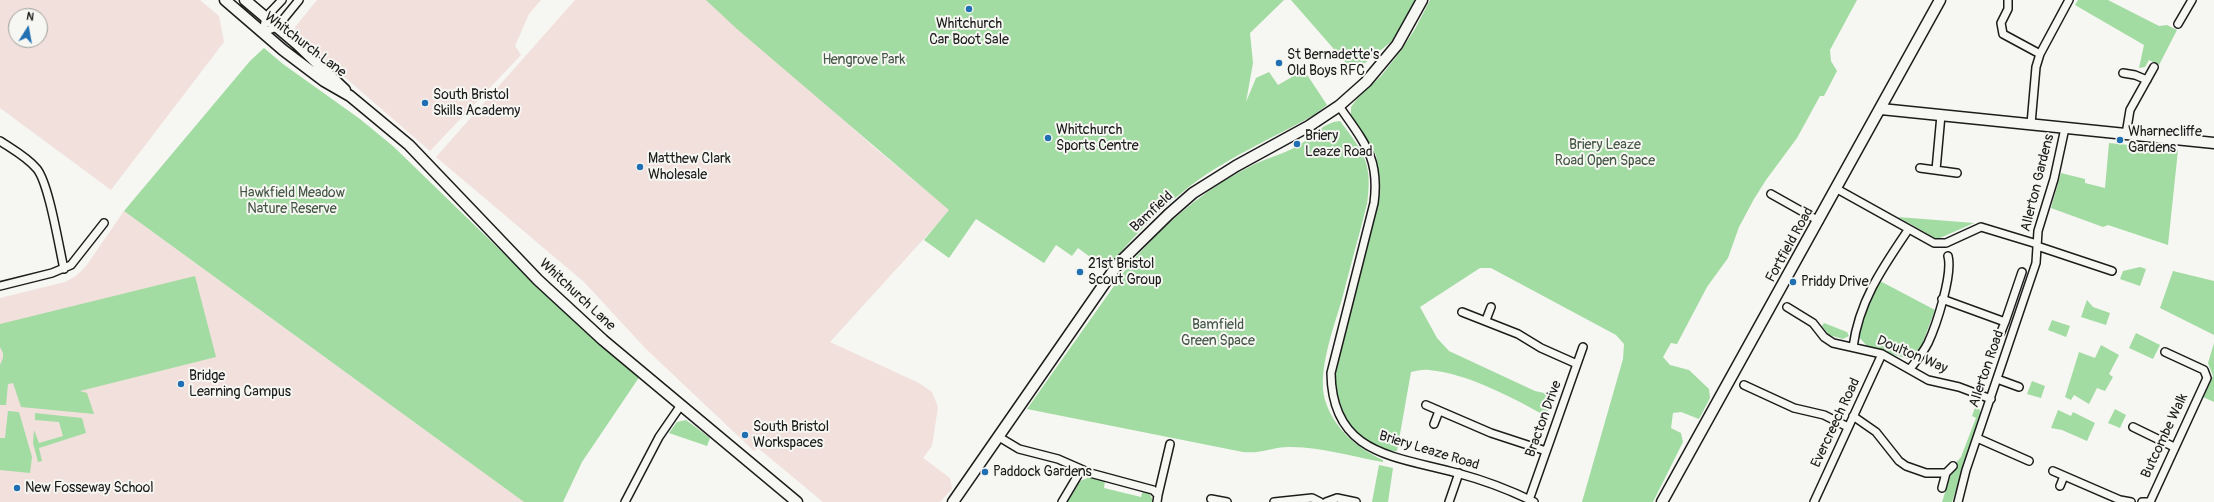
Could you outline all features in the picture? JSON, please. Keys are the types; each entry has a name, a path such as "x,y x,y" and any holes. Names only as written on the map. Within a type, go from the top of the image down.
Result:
{"street":[{"name":"Whitchurch Lane","path":"225,0 324,81 350,96 419,153 538,280 603,340 797,502"},
{"name":"Whitchurch Lane","path":"245,0 335,78 350,96"},
{"path":"263,32 266,17 282,0"},
{"path":"263,32 277,27 299,0"},
{"name":"Bamfield","path":"953,502 1118,264 1169,214 1206,184 1309,126 1339,106 1366,82 1397,45 1422,0"},
{"name":"Fortfield Road","path":"1662,502 1837,189 1940,0"},
{"path":"2008,0 2008,9 2001,23 2003,34 2040,54"},
{"path":"2031,124 2036,67 2040,54 2069,0"},
{"path":"2178,24 2192,0"},
{"path":"2126,134 2130,110 2154,67"},
{"path":"2123,73 2136,75 2147,80"},
{"name":"Briery Leaze Road","path":"1339,106 1368,148 1373,164 1376,184 1374,203 1331,373 1334,402 1348,428 1374,450 1459,473 1532,501"},
{"path":"1881,109 2214,143"},
{"path":"1936,170 1942,115"},
{"name":"Allerton Gardens","path":"2037,245 2038,231 2054,178 2065,128"},
{"path":"0,141 30,162 40,173 64,269"},
{"path":"1920,168 1957,172"},
{"path":"1837,189 1908,230 1937,244 1946,243 1981,227 2112,271"},
{"path":"1771,194 1819,221"},
{"path":"0,286 64,269 71,265 84,251 104,223"},
{"path":"1853,346 1858,317 1865,300 1876,278 1908,230"},
{"name":"Allerton Road","path":"1958,502 1966,470 2036,263 2037,245"},
{"path":"1910,369 1928,343 1950,273 1948,256"},
{"path":"2001,332 2022,272"},
{"path":"1942,300 2005,322"},
{"path":"1486,320 1491,307"},
{"name":"Doulton Way","path":"1787,307 1813,322 1824,337 1833,343 1853,346 1882,354 1928,380 1959,387 1991,399"},
{"path":"1462,312 1486,320 1518,334 1541,348 1577,364"},
{"name":"Bracton Drive","path":"1532,501 1546,451 1583,347"},
{"name":"Butcombe Walk","path":"2150,502 2207,374 2204,370 2165,352"},
{"name":"Evercreech Road","path":"1814,502 1882,354"},
{"path":"1997,379 2019,387"},
{"path":"1744,385 1794,408 1824,415 1848,427"},
{"path":"625,502 655,443 681,405"},
{"path":"1426,406 1492,433 1546,451"},
{"path":"1434,424 1439,411"},
{"path":"1853,416 1876,432 1899,461 1906,466 1926,473 1946,473"},
{"path":"2132,427 2174,447"},
{"path":"999,437 1019,449 1058,459 1080,470 1145,486 1158,498"},
{"path":"1977,438 2029,461"},
{"path":"1158,498 1170,444"},
{"path":"1942,488 1946,473 1953,466"},
{"path":"1062,502 1080,470"},
{"path":"2053,471 2120,500 2131,502"},
{"path":"1449,502 1459,473"},
{"path":"2060,486 2064,476"},
{"path":"1274,502 1312,498 1320,502"},
{"path":"1326,502 1337,498 1356,502"},
{"path":"1211,499 1227,502"},
{"path":"2142,502 2150,502"}],"shaded area":[{"path":"0,0 200,0 219,16 224,42 111,190 0,108"},
{"name":"South Bristol Skills Academy","path":"317,0 541,0 529,14 515,46 521,55 430,151 296,35 295,27"},
{"path":"575,0 710,0 875,148 950,210 830,342 919,383 932,392 938,407 932,446 923,458 950,478 952,489 940,502 823,502 758,448 754,451 646,349 584,282 436,157"},
{"name":"Bridge Learning Campus","path":"124,211 524,502 0,502 0,298 65,282 76,276 86,266"}],"green space":[{"name":"Whitchurch Sports Centre","path":"706,0 1284,0 1250,33 1253,63 1246,102 1256,78 1269,72 1278,85 1304,70 1327,105 1314,115 1232,159 1185,190 1134,237 1106,269 1078,248 1072,256 1056,245 1044,263 976,219 949,258 924,240 949,210 737,29"},
{"path":"1291,0 1416,0 1392,41 1354,72"},
{"name":"Briery Leaze Road Open Space","path":"1430,0 1857,0 1830,50 1831,61 1837,71 1824,96 1820,96 1797,138 1754,199 1739,227 1728,258 1707,287 1677,344 1671,343 1663,357 1670,365 1689,370 1709,389 1710,398 1699,419 1681,412 1673,413 1671,428 1681,433 1683,442 1653,502 1582,502 1623,359 1624,344 1616,335 1491,268 1480,268 1420,307 1437,338 1449,351 1535,391 1553,395 1546,416 1504,394 1474,381 1444,372 1420,370 1411,372 1397,451 1387,451 1376,447 1356,431 1341,410 1336,399 1334,389 1336,370 1380,188 1376,155 1351,115 1351,107 1357,99 1381,76 1400,52 1415,29"},
{"path":"2078,0 2108,0 2159,26 2167,25 2177,30 2159,65 2149,60 2145,67 2139,68 2144,45 2075,5"},
{"name":"Hawkfield Meadow Nature Reserve","path":"264,48 283,64 360,119 394,147 565,313 640,376 582,462 563,502 524,502 124,211 250,61"},
{"name":"Bamfield Green Space","path":"1340,121 1365,159 1369,178 1369,190 1364,216 1331,336 1323,376 1323,388 1325,400 1329,410 1340,429 1364,450 1383,460 1383,462 1326,450 1303,447 1286,447 1256,452 1243,452 1027,409 1126,269 1169,223 1201,196 1219,184 1255,164 1300,145 1322,128 1334,122"},
{"path":"2109,143 2178,150 2168,245 2108,225 2103,227 2051,208 2061,173 2085,179 2085,183 2105,188"},
{"path":"1898,217 1974,223 1940,238 1935,238"},
{"path":"2140,267 2146,269 2140,286 2120,279 2123,271"},
{"path":"2173,271 2214,281 2214,335 2160,308"},
{"path":"195,276 216,357 80,391 87,393 94,414 21,407 13,383 8,384 6,405 0,405 0,365 3,358 3,353 0,347 0,324"},
{"path":"1882,282 1935,310 1921,347 1911,360 1867,346 1859,337 1858,327 1878,283"},
{"path":"2087,300 2093,307 2110,313 2106,325 2081,317"},
{"path":"2052,320 2070,326 2066,337 2048,330"},
{"path":"1824,323 1847,332 1849,336 1843,339 1829,335 1822,326"},
{"path":"2136,333 2160,345 2153,359 2129,348"},
{"path":"2214,343 2214,402 2203,397 2213,376 2208,363"},
{"path":"2101,345 2119,355 2109,374 2113,377 2105,391 2097,388 2089,404 2074,395 2071,400 2065,397 2079,352 2095,358"},
{"path":"2032,381 2045,386 2041,398 2027,394"},
{"path":"1977,402 1981,414 1952,502 1942,502 1954,465 1961,457 1976,418 1972,416"},
{"path":"2115,409 2126,415 2120,428 2108,423"},
{"path":"2058,410 2071,416 2073,412 2095,423 2087,441 2062,430 2051,428"},
{"path":"8,411 19,412 32,457 30,473 0,470 0,438 5,438"},
{"path":"35,413 82,418 86,433 39,448 42,461 38,462 33,443 34,430 39,443 63,436 59,422 35,420"},
{"path":"686,420 710,438 707,446 669,433 677,422"},
{"path":"1379,465 1393,468 1388,502 1372,502"},
{"path":"1090,477 1105,481 1104,488 1141,497 1143,490 1150,494 1153,502 1067,502 1080,481"}],"place":[{"name":"Whitchurch Car Boot Sale","path":"969,9"},
{"name":"St Bernadette's Old Boys RFC","path":"1279,63"},
{"name":"South Bristol Skills Academy","path":"425,103"},
{"name":"Whitchurch Sports Centre","path":"1048,138"},
{"name":"Wharnecliffe Gardens","path":"2120,140"},
{"name":"Briery Leaze Road","path":"1297,144"},
{"name":"Matthew Clark Wholesale","path":"640,167"},
{"name":"21st Bristol Scout Group","path":"1080,272"},
{"name":"Priddy Drive","path":"1793,282"},
{"name":"Bridge Learning Campus","path":"181,384"},
{"name":"South Bristol Workspaces","path":"745,435"},
{"name":"Paddock Gardens","path":"985,472"},
{"name":"New Fosseway School","path":"17,488"}],"park label":[{"name":"Hengrove Park","path":"864,60"}]}
